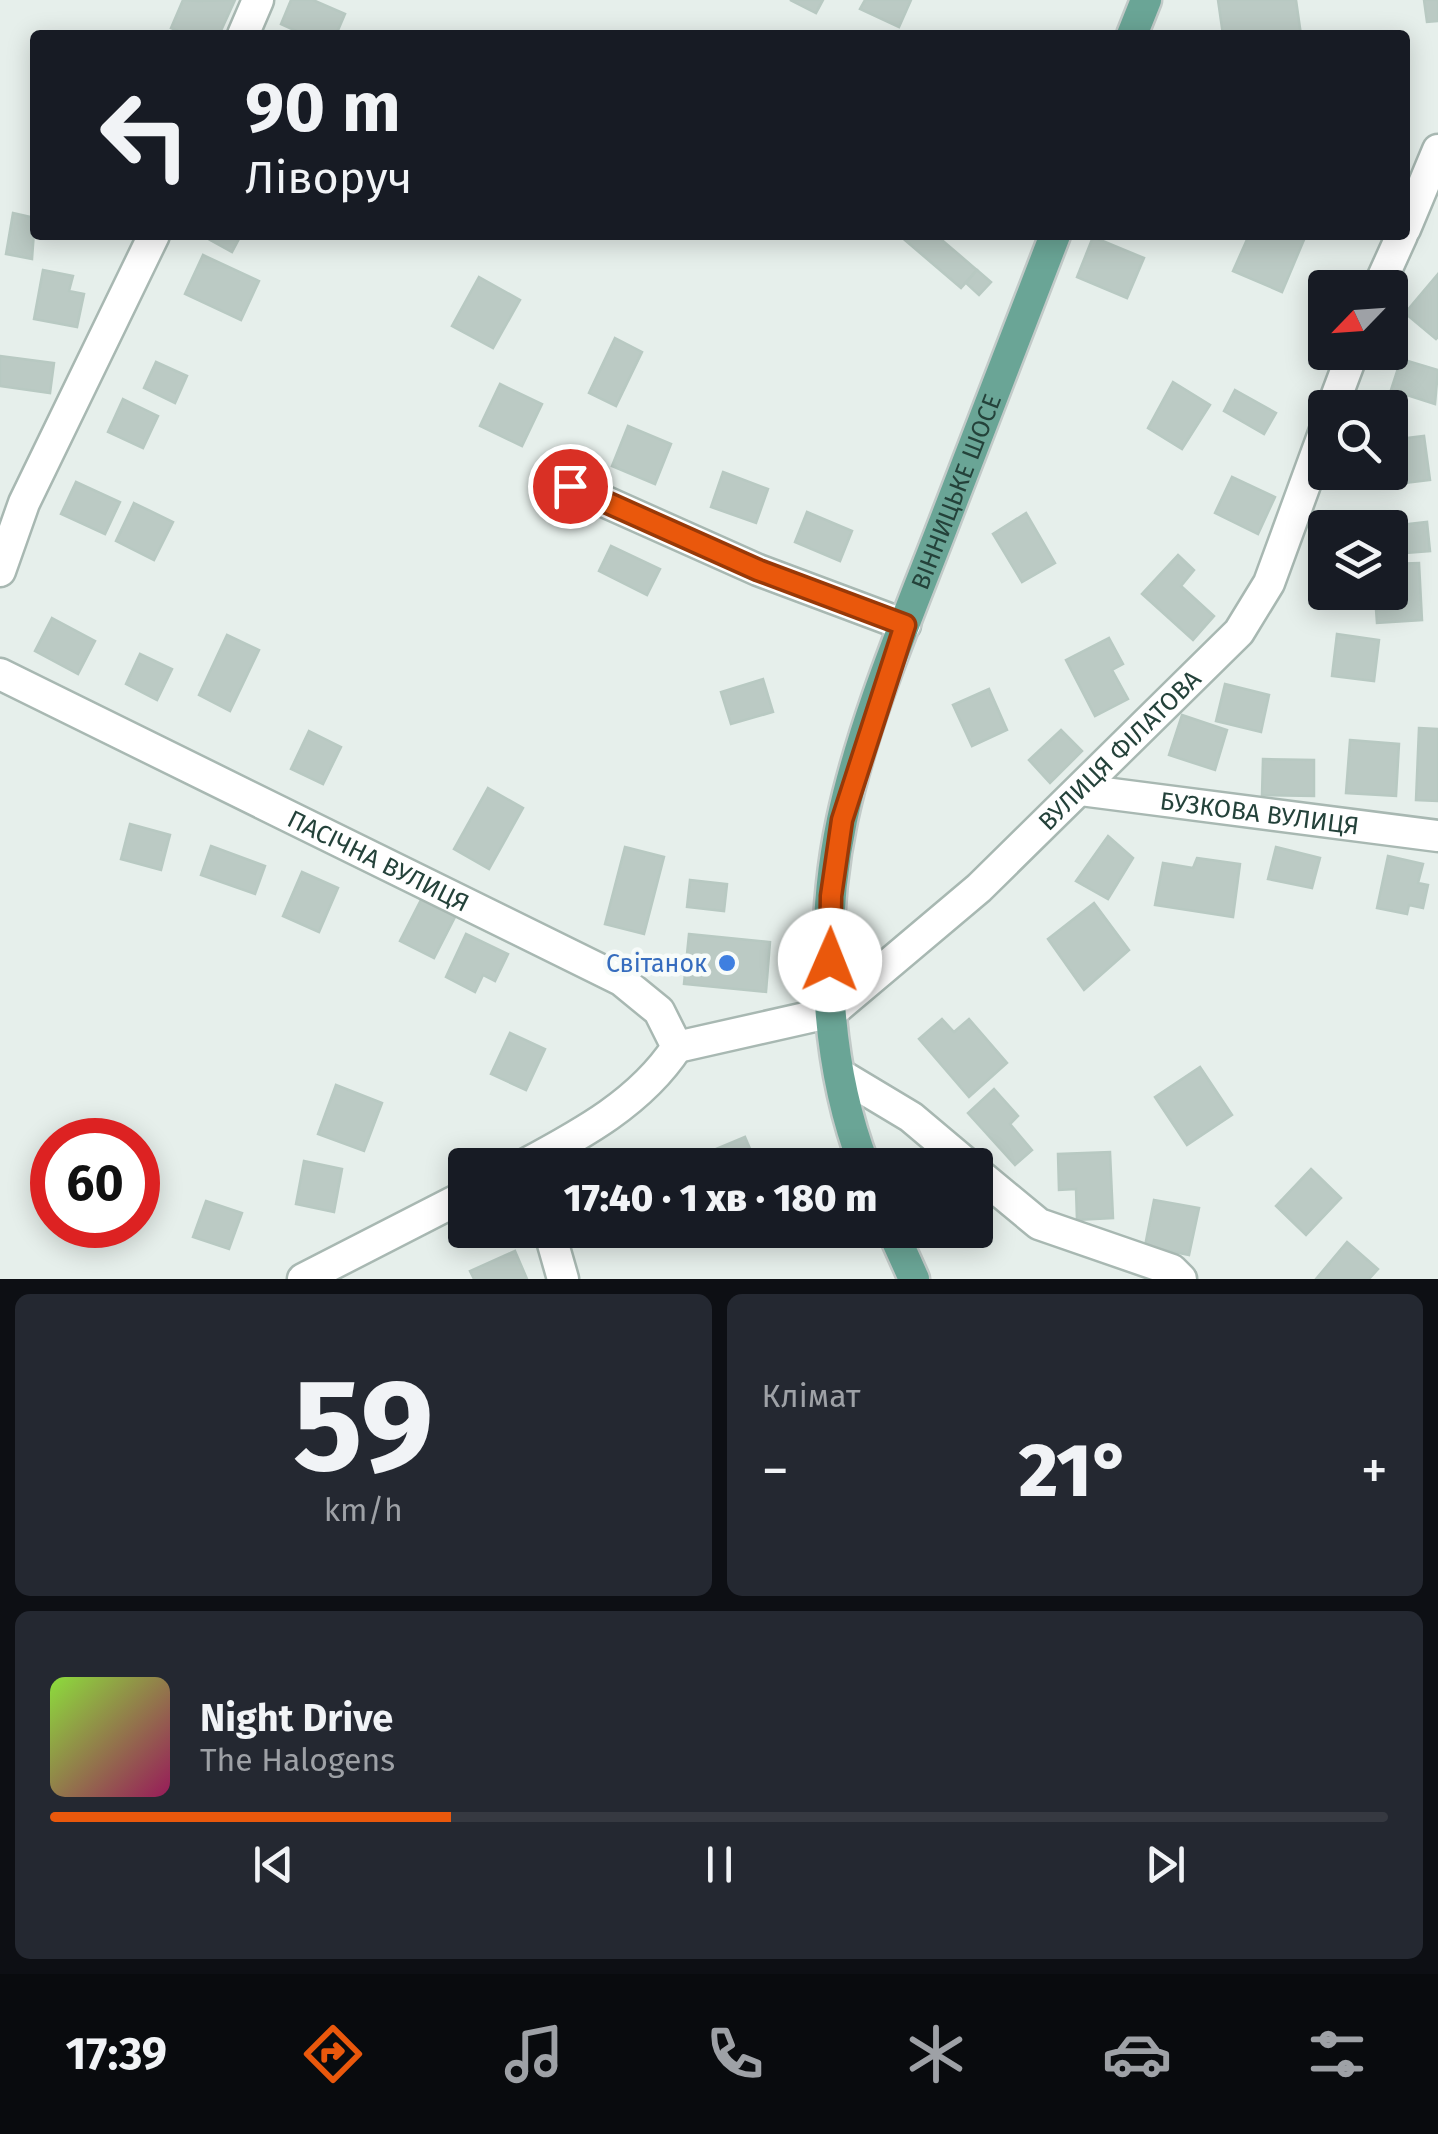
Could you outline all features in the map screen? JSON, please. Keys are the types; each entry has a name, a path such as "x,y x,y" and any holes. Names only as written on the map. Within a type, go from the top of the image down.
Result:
{"main road":[{"path":"1134,30 1146,0"},
{"name":"ВІННИЦЬКЕ ШОСЕ","path":"858,1148 847,1115 832,1012 831,896 842,820 905,625 1053,240"},
{"path":"900,1248 914,1279"}],"street":[{"path":"245,30 258,0"},
{"path":"1410,218 1438,150"},
{"path":"0,570 24,503 152,240"},
{"path":"1386,270 1400,240"},
{"name":"ВУЛИЦЯ ФІЛАТОВА","path":"832,1012 979,888 1238,632 1269,583 1308,476"},
{"path":"570,486 758,570 905,625"},
{"name":"ПАСІЧНА ВУЛИЦЯ","path":"0,674 620,980 659,1011 678,1047"},
{"name":"БУЗКОВА ВУЛИЦЯ","path":"1081,790 1438,836"},
{"path":"554,1148 638,1096 678,1047 832,1012"},
{"path":"841,1074 911,1117 948,1148"},
{"path":"993,1185 1039,1224 1172,1270 1181,1279"},
{"path":"304,1279 448,1205"},
{"path":"554,1248 563,1279"}],"building":[{"path":"183,0 235,0 221,30 171,28"},
{"path":"291,0 313,0 345,14 338,30 294,30 281,24"},
{"path":"790,0 823,0 816,13"},
{"path":"865,0 911,0 899,27 860,9"},
{"path":"1218,0 1296,0 1300,30 1222,30"},
{"path":"1424,0 1438,0 1438,21 1427,22"},
{"path":"13,213 30,217 32,259 6,254"},
{"path":"210,240 238,240 232,252"},
{"path":"905,240 942,240 977,270 961,288"},
{"path":"1092,240 1144,258 1127,298 1077,277"},
{"path":"1247,240 1304,240 1282,292 1233,271"},
{"path":"203,255 259,281 241,320 185,294"},
{"path":"43,270 73,276 69,291 84,294 77,327 34,319"},
{"path":"977,270 991,282 979,295 966,283"},
{"path":"1438,274 1438,337 1408,316 1408,309"},
{"path":"479,277 520,300 493,348 452,326"},
{"path":"615,338 642,352 616,406 589,393"},
{"path":"0,356 54,363 50,393 0,386"},
{"path":"1408,361 1438,370 1435,404 1408,395 1408,390 1391,390 1397,370 1408,370"},
{"path":"156,362 187,376 175,403 144,388"},
{"path":"1173,382 1210,405 1182,449 1148,428"},
{"path":"500,384 542,404 522,446 480,426"},
{"path":"1235,390 1276,413 1264,434 1224,411"},
{"path":"123,399 158,416 143,448 108,432"},
{"path":"628,426 671,444 655,484 612,466"},
{"path":"1424,436 1430,480 1408,483 1408,438"},
{"path":"723,472 768,489 756,523 711,507"},
{"path":"1232,477 1275,497 1258,534 1215,513"},
{"path":"76,482 120,502 105,534 61,514"},
{"path":"134,503 173,522 154,560 116,541"},
{"path":"807,512 852,531 840,561 795,542"},
{"path":"1026,513 1055,563 1022,582 993,534"},
{"path":"1427,522 1430,551 1408,553 1408,524"},
{"path":"611,546 660,569 647,595 599,571"},
{"path":"1178,555 1194,570 1181,586 1214,616 1193,640 1142,594"},
{"path":"1408,563 1419,563 1422,620 1377,623 1376,610 1408,610"},
{"path":"52,618 95,641 78,674 35,651"},
{"path":"1337,634 1379,640 1374,681 1332,676"},
{"path":"227,635 259,650 230,711 199,695"},
{"path":"1109,638 1123,664 1112,670 1128,699 1095,716 1066,660"},
{"path":"140,654 172,669 157,700 126,684"},
{"path":"763,679 773,712 731,724 721,692"},
{"path":"1225,684 1269,695 1261,732 1216,721"},
{"path":"989,689 1007,730 972,746 953,705"},
{"path":"1182,715 1227,730 1215,770 1169,755"},
{"path":"1419,728 1438,729 1438,801 1416,800"},
{"path":"1061,730 1082,751 1050,783 1029,760"},
{"path":"309,731 341,747 323,784 291,769"},
{"path":"1350,740 1399,744 1396,796 1346,793"},
{"path":"1263,759 1314,760 1314,796 1262,795"},
{"path":"488,788 523,808 489,869 454,849"},
{"path":"130,824 170,835 161,870 121,859"},
{"path":"1108,836 1133,858 1108,899 1076,881"},
{"path":"211,846 265,866 255,894 201,875"},
{"path":"625,847 664,857 644,934 605,924"},
{"path":"1276,847 1320,858 1312,888 1268,879"},
{"path":"1388,856 1423,864 1418,883 1428,885 1423,908 1409,905 1407,914 1377,908"},
{"path":"1197,858 1240,864 1233,917 1155,905 1163,863 1193,868"},
{"path":"302,872 338,888 319,932 283,916"},
{"path":"690,880 727,884 724,911 687,907"},
{"path":"422,898 456,915 434,958 400,941"},
{"path":"1094,903 1129,950 1084,990 1048,939"},
{"path":"466,934 508,954 495,981 483,975 475,992 446,977"},
{"path":"689,934 770,942 766,992 684,984"},
{"path":"942,1019 954,1032 969,1019 1007,1063 969,1097 919,1039"},
{"path":"510,1033 545,1049 526,1090 491,1074"},
{"path":"1200,1067 1232,1115 1187,1145 1155,1097"},
{"path":"336,1085 382,1103 364,1151 318,1134"},
{"path":"994,1089 1018,1116 1010,1124 1032,1150 1015,1165 968,1113"},
{"path":"745,1137 750,1148 719,1148"},
{"path":"1110,1152 1113,1218 1077,1220 1076,1189 1059,1190 1058,1154"},
{"path":"304,1161 342,1169 334,1212 296,1204"},
{"path":"1311,1169 1341,1198 1306,1235 1276,1206"},
{"path":"1154,1200 1199,1208 1189,1255 1145,1246"},
{"path":"206,1201 242,1213 229,1249 193,1237"},
{"path":"1347,1242 1378,1269 1369,1279 1316,1279"},
{"path":"515,1251 527,1279 474,1279 470,1271"}],"place":[{"name":"Світанок","path":"727,963"}],"route":[{"path":"570,486 758,570 905,625 874,711 842,820 831,896 830,960"}]}
